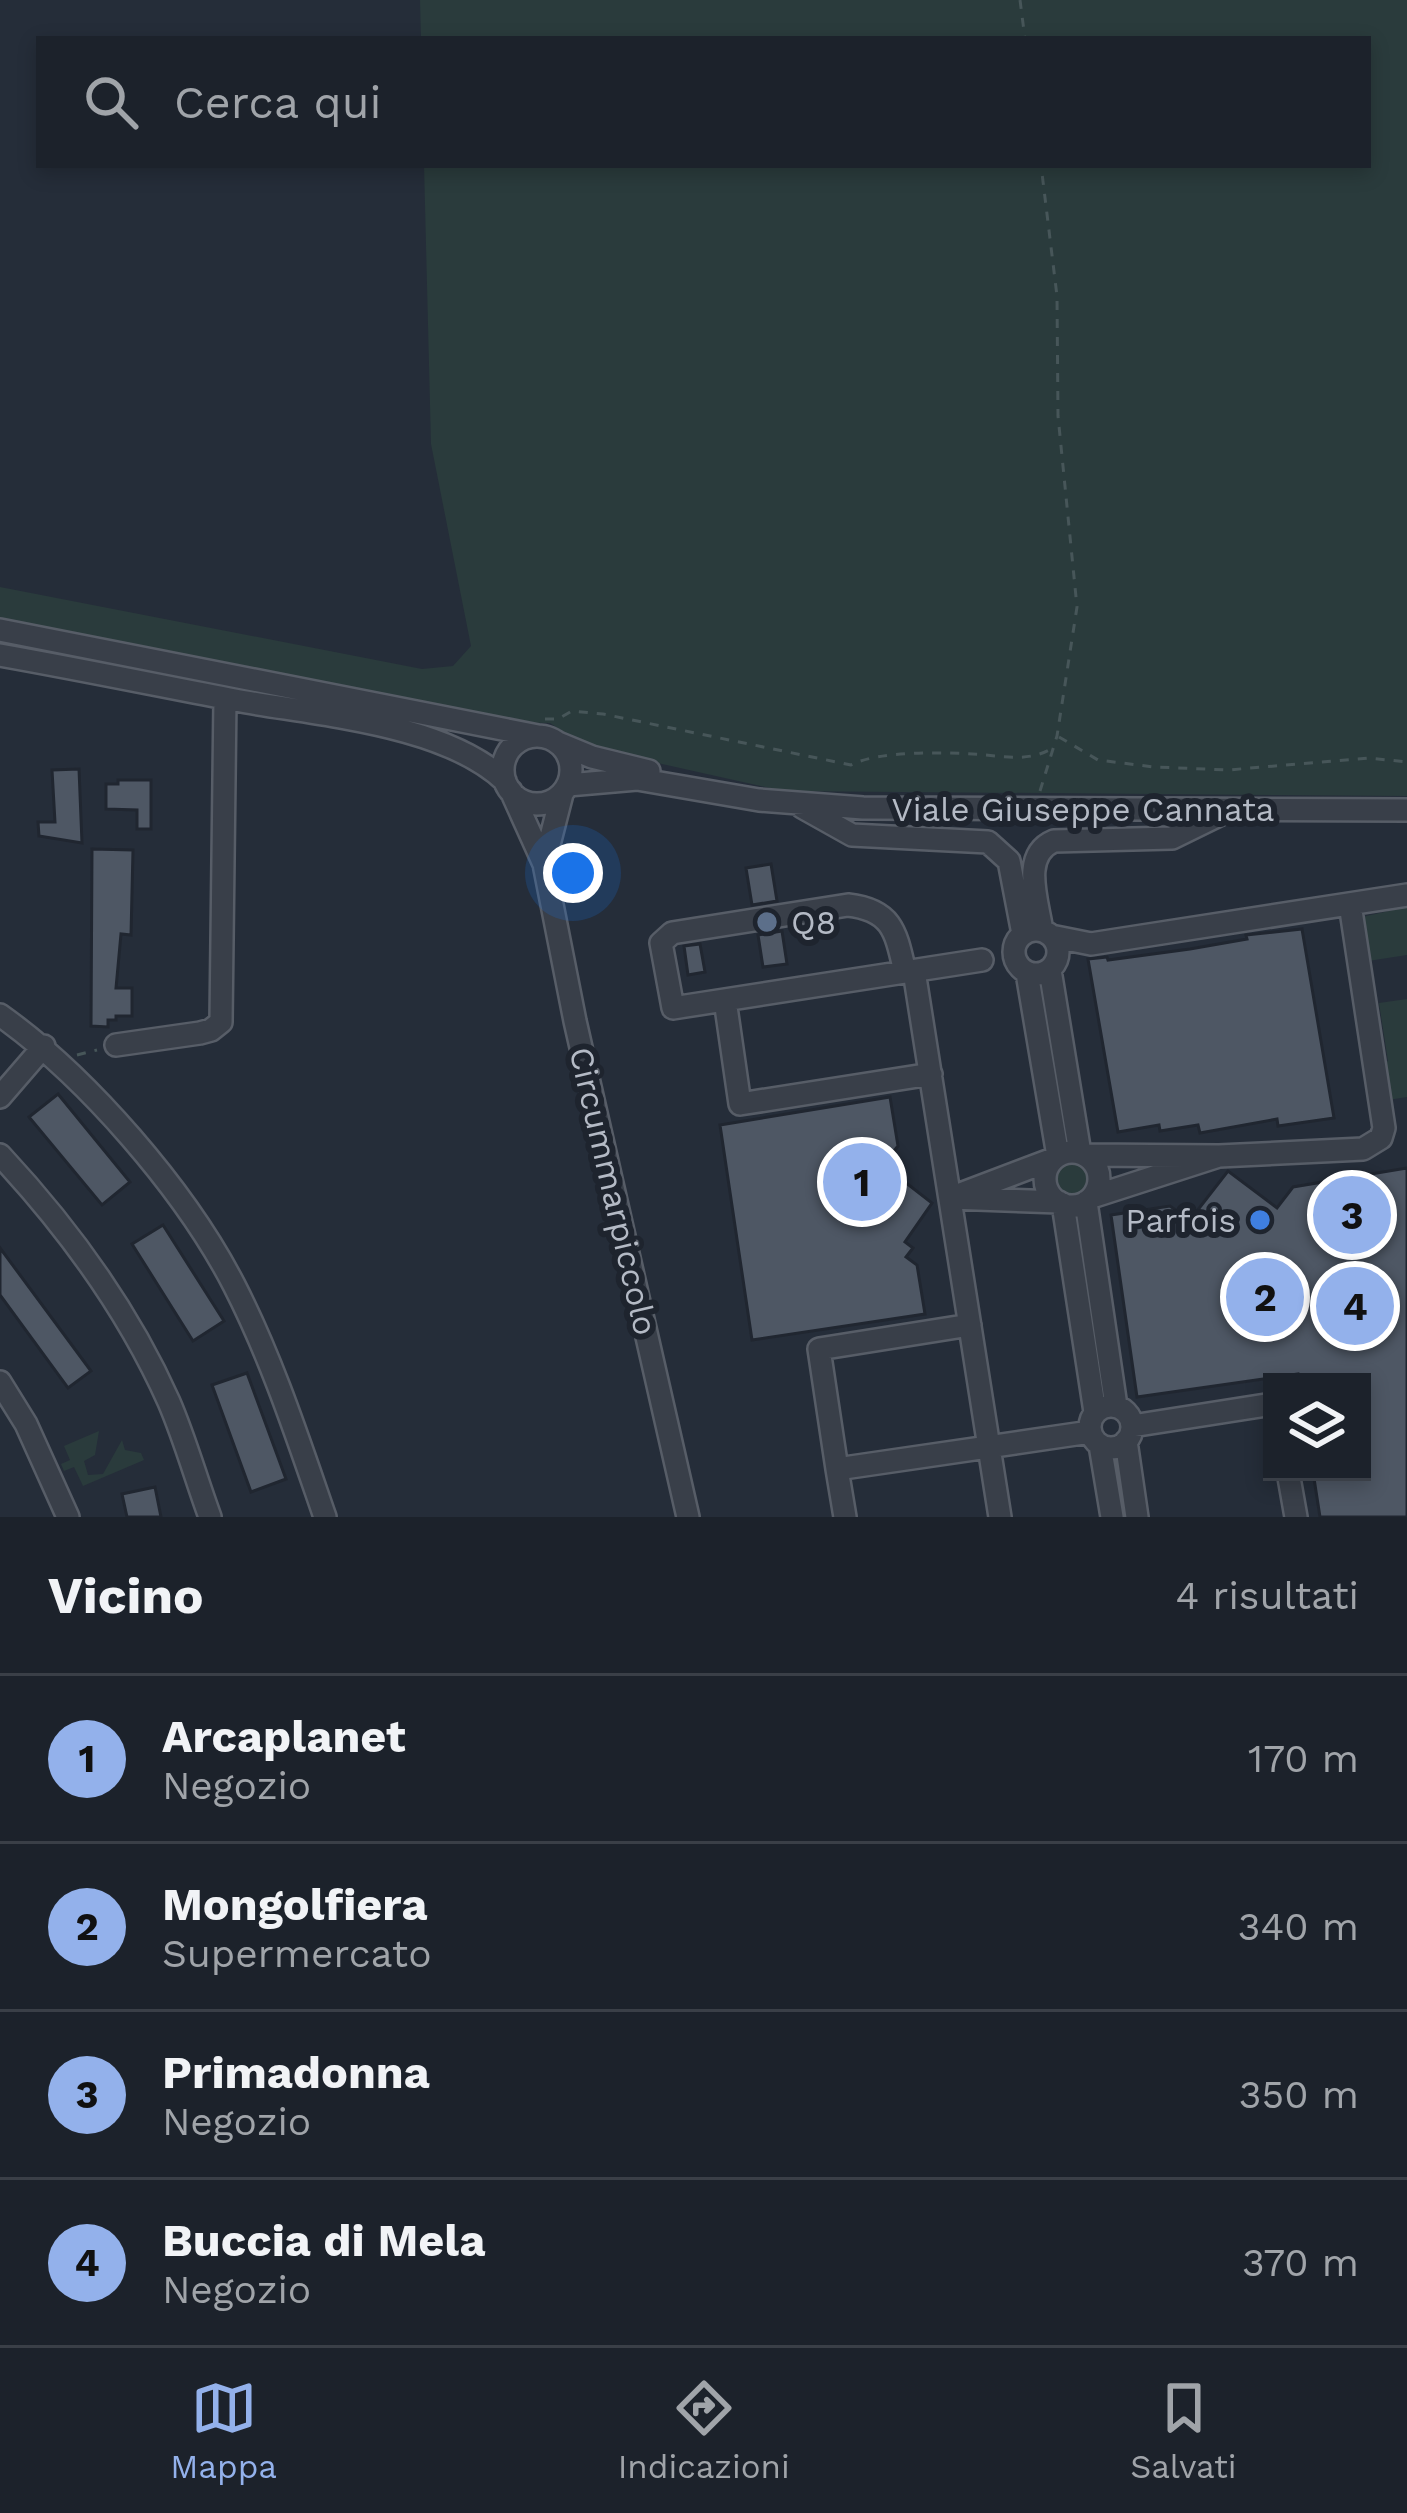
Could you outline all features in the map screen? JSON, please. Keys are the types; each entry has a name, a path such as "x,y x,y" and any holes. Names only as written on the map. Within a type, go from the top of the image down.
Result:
{"street":[{"name":"Viale Giuseppe Cannata","path":"0,631 547,733 592,757 760,800"},
{"path":"0,655 433,740 492,768 508,786 530,803 542,804 565,789 571,762 547,733 518,742 503,770 508,786"},
{"path":"116,1045 200,1034 221,1022 225,698"},
{"name":"Viale Giuseppe Cannata","path":"565,789 638,779 760,800 876,808 1407,810"},
{"name":"Circummarpiccolo","path":"508,786 544,864 575,1022 688,1517"},
{"name":"Circummarpiccolo","path":"544,864 565,789"},
{"path":"797,803 852,835 988,842 1009,861 1033,935 1058,949 1053,966 1069,1156"},
{"path":"876,808 869,814 866,829 880,838"},
{"path":"1135,839 1151,832 1153,826 1148,814 1137,811"},
{"path":"1112,1517 1075,1201 1099,1175 1069,1156 1023,971 1013,956 1033,935 1033,870 1043,845 1172,838 1229,811"},
{"path":"1376,811 1407,821"},
{"path":"1000,1517 931,1074 909,972 888,921 869,907 848,904 672,933 662,943 673,1008 909,972 982,960 1033,935 1091,944 1407,895"},
{"path":"950,1198 1069,1156 1219,1156 1349,1150 1376,1144 1384,1128 1349,904"},
{"path":"982,960 1039,975 1091,944"},
{"path":"724,1000 740,1104 931,1074"},
{"path":"0,1015 51,1053 98,1100 167,1183 233,1283 288,1409 325,1517"},
{"path":"0,1097 51,1053"},
{"path":"0,1155 52,1211 113,1298 169,1402 210,1517"},
{"path":"1069,1156 1045,1179 1050,1195 1075,1201"},
{"path":"950,1198 1075,1201 1219,1156"},
{"path":"845,1517 818,1349 970,1325"},
{"path":"0,1382 26,1424 68,1517"},
{"path":"1100,1424 1114,1448 1129,1434 1263,1406"},
{"path":"837,1469 989,1446 1100,1424 1127,1413 1137,1517"},
{"path":"1290,1481 1296,1517"}],"path":[{"path":"1020,0 1025,36"},
{"path":"1034,810 1057,736 1077,607 1058,416 1057,296 1041,168"},
{"path":"547,733 557,719 572,711 603,714 851,765 877,756 1035,757 1054,748"},
{"path":"1057,736 1099,760 1154,767 1301,767 1369,758 1407,762"},
{"path":"51,1053 116,1045"}],"shaded area":[{"path":"420,0 1407,0 1407,796 783,791 586,747 550,723 494,722 0,624 0,587 422,669 453,666 471,646 431,444 424,168 1371,168 1371,36 421,36"},
{"path":"1407,907 1407,955 1368,961 1362,917"},
{"path":"1407,999 1407,1097 1388,1100 1383,1063 1388,1061 1379,1003"},
{"path":"1072,1160 1085,1166 1091,1179 1085,1192 1072,1198 1059,1192 1053,1179 1059,1166"},
{"path":"99,1431 95,1455 84,1461 88,1475 103,1474 122,1440 125,1450 141,1453 144,1460 83,1486 74,1467 64,1471 61,1464 70,1460 64,1446"}],"building":[{"path":"79,769 82,843 39,836 38,822 55,822 52,770"},
{"path":"118,780 151,780 151,829 137,829 137,810 106,809 106,784 118,784"},
{"path":"92,849 133,850 131,935 121,934 116,988 132,988 132,1016 116,1016 108,1020 108,1027 91,1026"},
{"path":"771,864 777,901 752,905 746,868"},
{"path":"1302,929 1334,1118 1278,1126 1277,1119 1200,1133 1198,1125 1118,1132 1088,959 1190,949 1247,939 1246,935"},
{"path":"782,931 787,964 763,967 758,935"},
{"path":"700,944 705,972 688,975 684,946"},
{"path":"58,1094 130,1182 102,1205 29,1117"},
{"path":"890,1097 898,1146 890,1156 899,1163 892,1172 932,1203 905,1242 913,1248 906,1257 917,1265 925,1314 752,1340 720,1125"},
{"path":"1407,1168 1407,1517 1320,1517 1314,1481 1371,1481 1371,1373 1263,1373 1263,1379 1137,1397 1111,1215 1170,1206 1190,1220 1228,1171 1277,1208 1293,1187"},
{"path":"163,1225 224,1321 193,1341 132,1244"},
{"path":"0,1248 91,1371 68,1388 0,1295"},
{"path":"247,1373 286,1479 251,1492 212,1385"},
{"path":"155,1487 161,1517 127,1517 122,1494"}],"place":[{"name":"Q8","path":"767,922"},
{"name":"Arcaplanet","path":"862,1182"},
{"name":"Primadonna","path":"1352,1215"},
{"name":"Parfois","path":"1260,1220"},
{"name":"Mongolfiera","path":"1265,1297"},
{"name":"Buccia di Mela","path":"1355,1306"}]}
